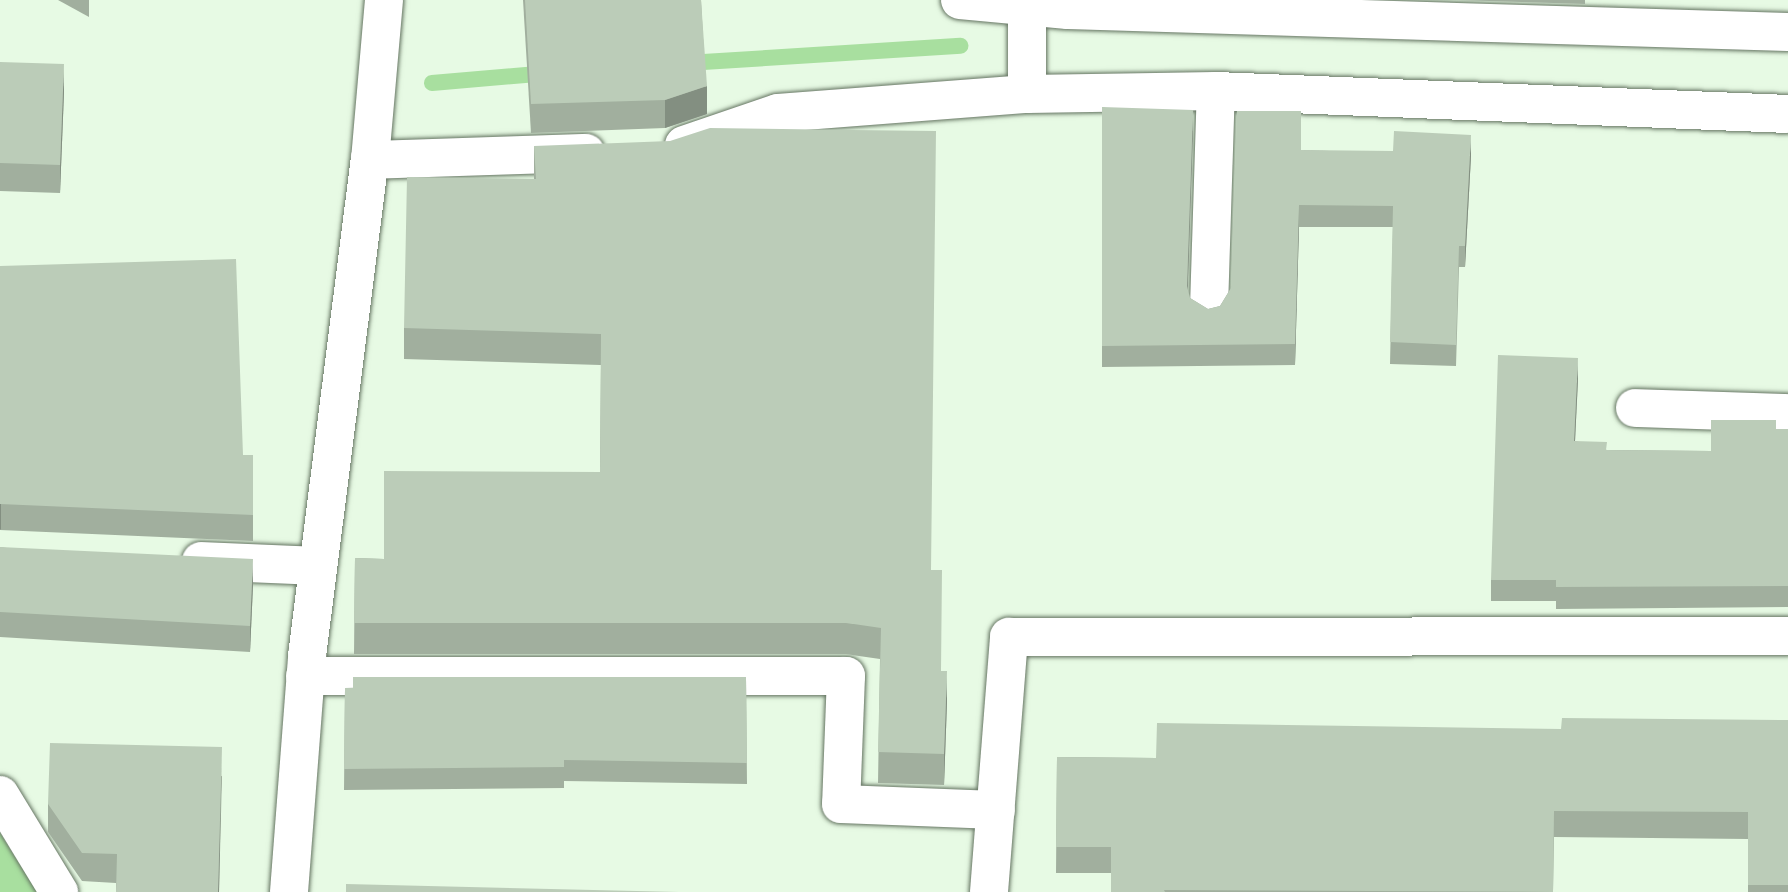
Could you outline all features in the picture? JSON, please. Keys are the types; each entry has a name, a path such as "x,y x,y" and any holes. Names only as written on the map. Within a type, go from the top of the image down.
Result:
{"street":[{"path":"289,892 305,676 370,160 384,0"},
{"path":"960,0 1027,6 1615,12 1788,32"},
{"path":"1027,6 1027,94"},
{"path":"370,160 668,150 778,113 1027,94 1216,91 1788,114"},
{"path":"1209,308 1216,91"},
{"path":"1635,408 1788,413"},
{"path":"167,559 318,566"},
{"path":"989,892 1009,637 1788,636"},
{"path":"305,676 846,676 841,804 996,810"},
{"path":"0,795 59,892"}],"shaded area":[{"path":"0,833 37,892 0,892"}],"building":[{"path":"525,0 701,0 707,86 665,100 531,104"},
{"path":"0,62 64,64 60,165 0,163"},
{"path":"1102,107 1193,110 1187,286 1190,298 1208,309 1220,306 1231,288 1237,111 1301,111 1301,150 1393,151 1394,131 1471,135 1465,246 1459,246 1456,345 1390,342 1393,206 1299,205 1295,344 1102,346"},
{"path":"710,128 936,131 931,570 942,570 941,671 947,671 944,754 878,752 881,628 846,623 354,623 355,558 384,559 384,471 600,472 601,334 404,328 407,177 536,179 534,146 670,141"},
{"path":"236,259 243,455 253,455 253,515 0,504 0,266"},
{"path":"1498,355 1578,358 1574,441 1607,442 1606,450 1711,451 1711,420 1776,420 1776,429 1788,429 1788,586 1556,587 1556,580 1491,580"},
{"path":"0,547 253,559 250,626 0,612"},
{"path":"353,677 746,677 747,763 564,760 564,767 344,769 345,688 353,688"},
{"path":"1562,718 1788,720 1788,885 1748,885 1748,812 1554,811 1553,892 1111,892 1111,847 1056,847 1057,757 1156,758 1157,723 1561,729"},
{"path":"50,743 222,747 218,892 116,892 117,854 82,853 48,804"},
{"path":"346,884 679,892 346,892"}],"waterway":[{"path":"687,63 960,46"},
{"path":"432,83 549,73"}]}
